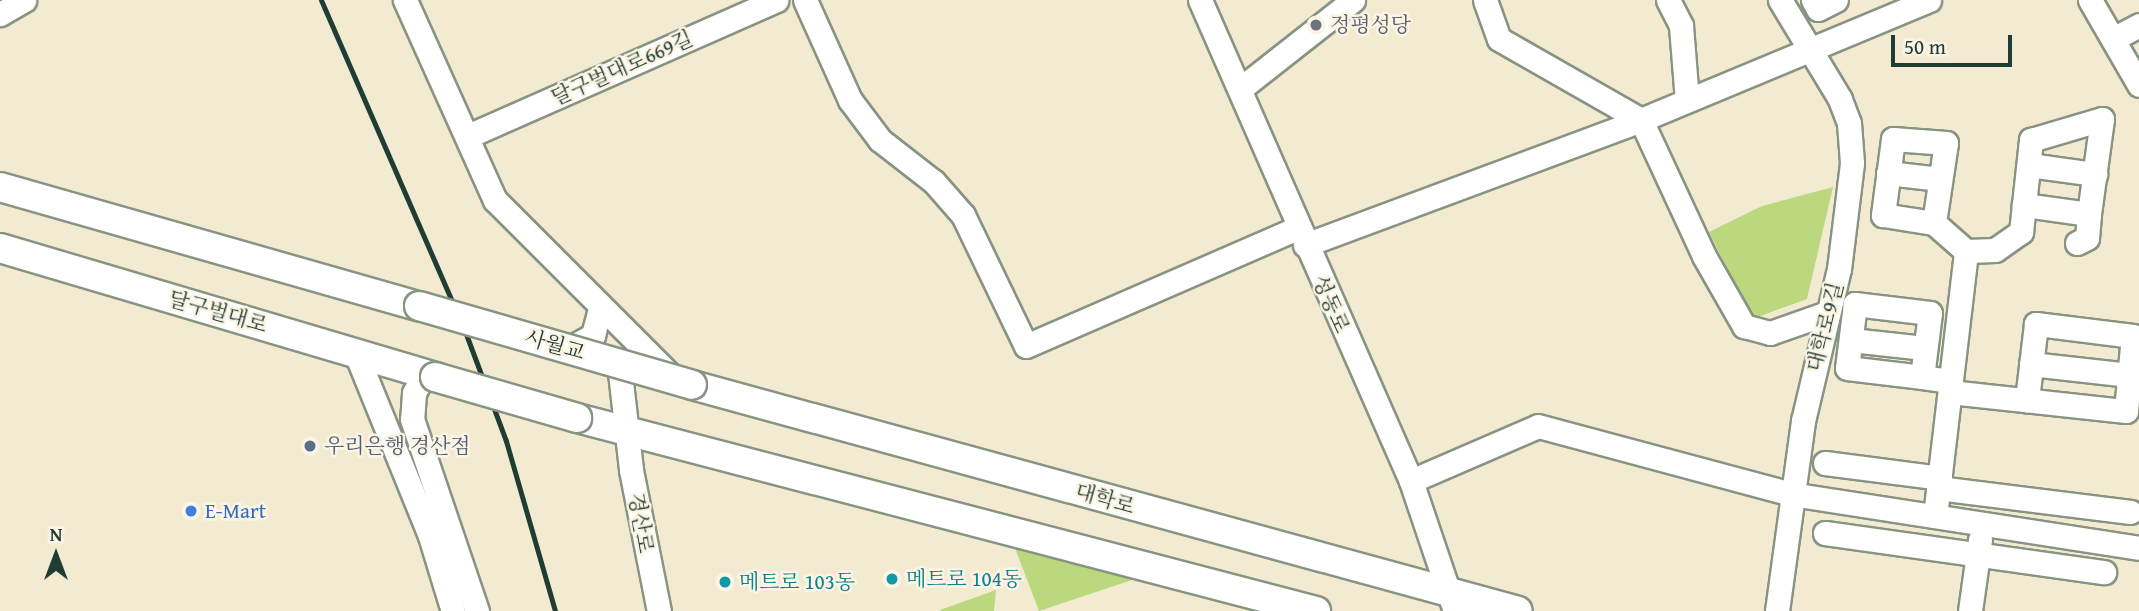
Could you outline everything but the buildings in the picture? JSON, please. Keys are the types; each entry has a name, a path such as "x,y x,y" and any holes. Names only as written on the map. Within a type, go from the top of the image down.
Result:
{"main road":[{"name":"사월교","path":"0,187 683,382"},
{"name":"달구벌대로","path":"6,255 355,351 430,375"},
{"path":"430,375 626,434 1313,610"},
{"name":"대학로","path":"683,382 1452,603 1518,611"}],"street":[{"path":"0,14 24,0"},
{"path":"405,0 495,200 600,308 683,382"},
{"name":"달구벌대로669길","path":"468,136 776,0"},
{"path":"805,0 850,100 880,140 934,182 963,215 1026,346 1301,236 1641,120 1810,52 1929,0"},
{"name":"성동로","path":"1200,0 1301,236 1411,481 1452,603"},
{"path":"1240,89 1353,0"},
{"path":"1485,0 1499,39 1641,120 1704,256 1744,326 1770,333 1827,313"},
{"path":"1668,0 1681,26 1687,100"},
{"name":"대학로9길","path":"1777,611 1791,494 1827,313 1839,269 1851,155 1849,123 1840,99 1780,0"},
{"path":"1813,0 1818,9 1836,0"},
{"path":"2090,0 2139,85"},
{"path":"2113,39 2139,25"},
{"path":"1934,223 1946,143 1893,139 1883,215 1934,223 1966,251 1995,250 2021,232 2031,140 2102,119 2087,238 2077,243"},
{"path":"2029,165 2095,174"},
{"path":"1888,173 1940,179"},
{"path":"2024,205 2089,214"},
{"path":"1935,516 1966,251"},
{"path":"1922,377 1930,313 1855,304 1847,368 1922,377 1950,387 2027,400 2126,411 2133,336 2036,324 2027,400"},
{"path":"568,349 593,335 600,308"},
{"path":"1851,340 1926,340 1956,335"},
{"path":"355,351 430,536 453,611"},
{"name":"경산로","path":"620,364 626,434 659,611"},
{"path":"2031,364 2129,375"},
{"path":"430,375 414,393 412,419 477,611"},
{"path":"1411,481 1538,426 1791,494 2139,548"},
{"path":"1825,463 2131,512"},
{"path":"1970,611 1983,523"},
{"path":"1825,533 2104,572"}],"green space":[{"path":"1833,187 1807,299 1752,319 1709,232 1762,206"},
{"path":"1013,543 1141,577 1039,611"},
{"path":"996,590 994,611 940,610"}],"railway":[{"path":"321,0 463,326 506,441 555,611"}],"place":[{"name":"정평성당","path":"1316,25"},
{"name":"우리은행 경산점","path":"310,446"},
{"name":"E-Mart","path":"191,511"},
{"name":"메트로 104동","path":"892,579"},
{"name":"메트로 103동","path":"725,582"}]}
